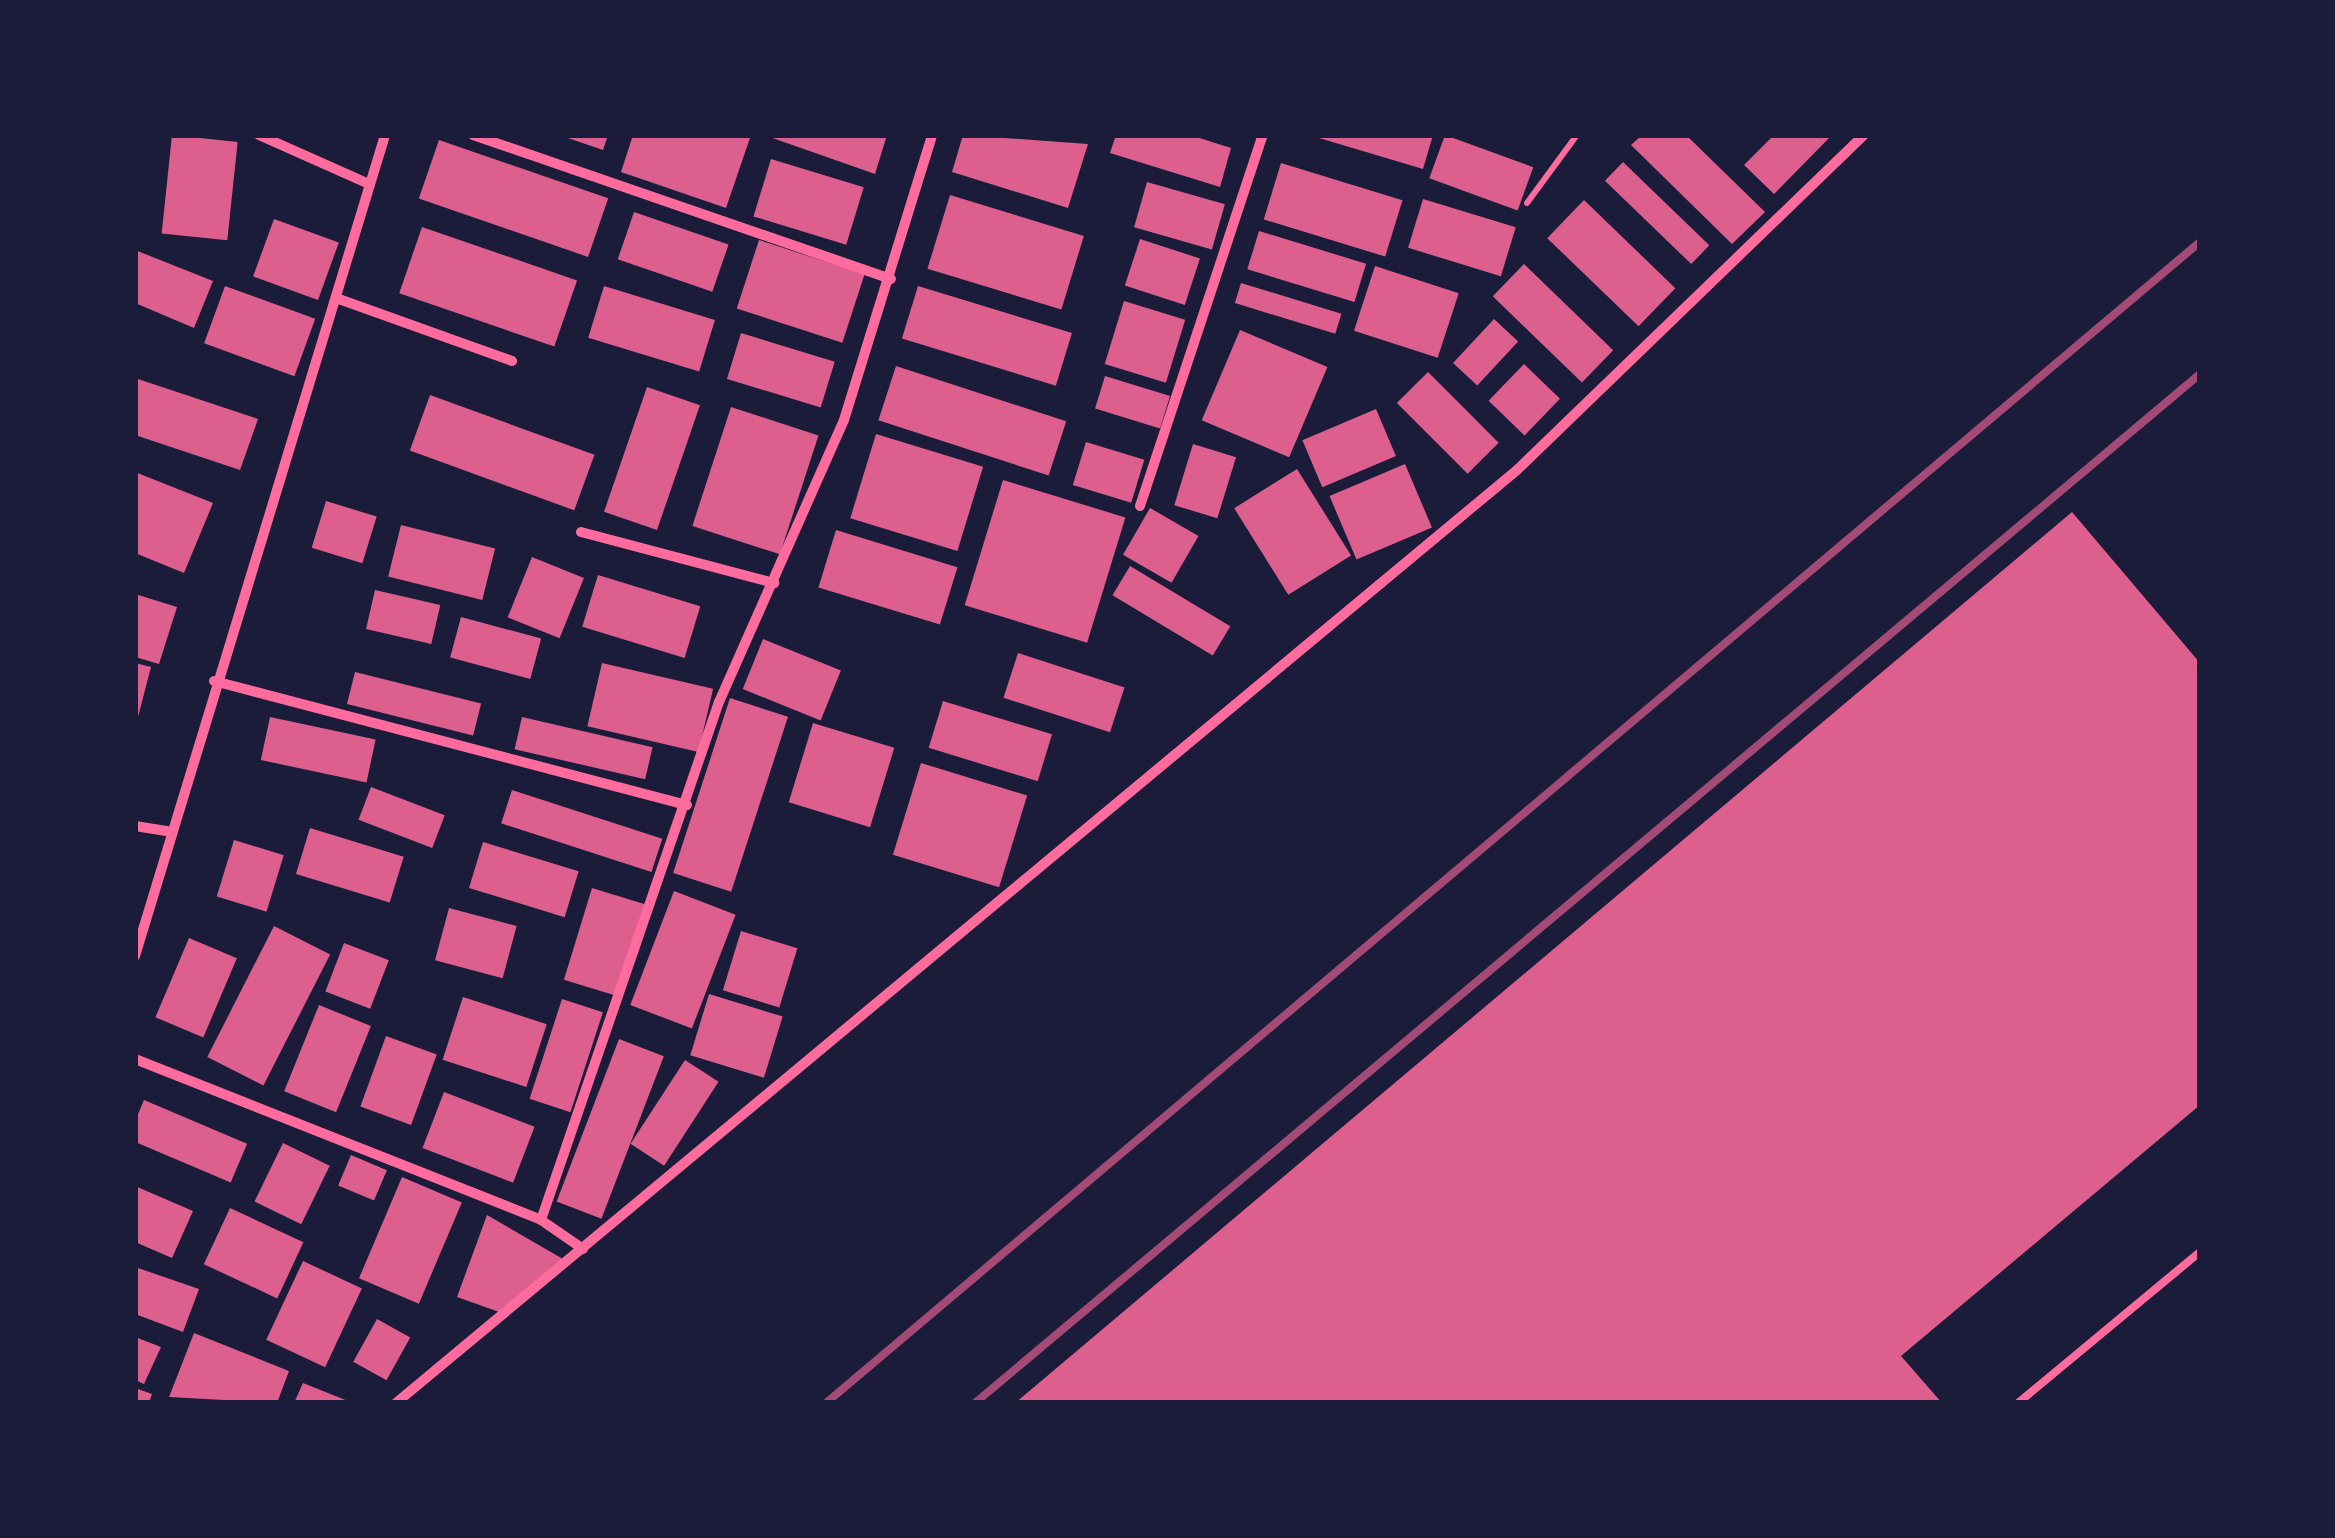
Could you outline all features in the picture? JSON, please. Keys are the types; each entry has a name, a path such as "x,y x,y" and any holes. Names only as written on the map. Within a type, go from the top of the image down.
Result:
{"street":[{"path":"259,135 368,183"},
{"path":"135,956 214,680 385,135"},
{"path":"473,135 891,279"},
{"path":"541,1220 719,702 774,583 891,279 932,135"},
{"path":"1140,506 1263,135"},
{"path":"396,1403 1517,470 1864,135"},
{"path":"336,298 512,361"},
{"path":"581,532 774,583"},
{"path":"214,680 686,805"},
{"path":"135,826 173,832"},
{"path":"135,1058 541,1220 583,1250"}],"lane":[{"path":"2018,1403 2200,1252"}],"path":[{"path":"1527,203 1577,135"}],"building":[{"path":"172,135 238,142 227,240 162,233"},
{"path":"559,135 608,135 603,150"},
{"path":"633,135 751,135 726,208 621,172"},
{"path":"764,135 887,135 875,174"},
{"path":"963,135 1088,144 1068,208 952,172"},
{"path":"1116,135 1190,135 1231,148 1220,187 1110,153"},
{"path":"1309,135 1433,135 1423,169"},
{"path":"1445,135 1533,167 1518,210 1429,178"},
{"path":"1642,135 1686,135 1765,212 1732,244 1631,145"},
{"path":"1774,135 1832,135 1774,194 1744,165"},
{"path":"439,140 608,198 588,257 419,199"},
{"path":"771,159 864,187 846,245 753,216"},
{"path":"1623,162 1709,245 1691,264 1605,181"},
{"path":"1281,163 1402,200 1385,257 1264,219"},
{"path":"1147,182 1225,204 1212,250 1134,227"},
{"path":"950,195 1084,236 1061,310 927,269"},
{"path":"1423,199 1516,227 1501,276 1408,248"},
{"path":"1584,200 1675,288 1639,326 1547,238"},
{"path":"634,212 729,245 712,292 618,259"},
{"path":"274,219 339,243 318,300 253,276"},
{"path":"422,227 577,280 554,347 399,293"},
{"path":"1259,231 1366,264 1354,302 1247,269"},
{"path":"1140,239 1200,258 1185,305 1125,286"},
{"path":"759,240 865,274 842,343 737,308"},
{"path":"135,250 213,281 194,328 135,303"},
{"path":"1524,264 1613,350 1582,383 1493,296"},
{"path":"1375,266 1459,293 1438,358 1354,331"},
{"path":"1241,283 1341,314 1335,334 1235,303"},
{"path":"225,286 315,319 294,376 204,343"},
{"path":"604,286 715,320 699,372 588,338"},
{"path":"918,286 1072,333 1056,386 902,339"},
{"path":"1124,301 1185,320 1166,383 1105,364"},
{"path":"1494,319 1518,342 1477,385 1453,363"},
{"path":"1240,330 1327,367 1289,457 1202,420"},
{"path":"741,333 835,362 821,408 727,379"},
{"path":"1524,364 1560,399 1525,435 1489,401"},
{"path":"896,366 1066,421 1049,476 878,420"},
{"path":"1428,372 1499,443 1468,474 1397,403"},
{"path":"1105,376 1170,396 1160,428 1095,409"},
{"path":"135,378 258,419 240,470 135,435"},
{"path":"647,387 700,405 657,530 604,512"},
{"path":"430,395 594,455 574,510 410,450"},
{"path":"731,407 818,435 780,554 692,526"},
{"path":"1376,409 1396,456 1322,487 1302,440"},
{"path":"876,434 983,467 957,551 850,518"},
{"path":"1086,442 1144,460 1131,503 1073,485"},
{"path":"1193,444 1236,457 1217,518 1174,505"},
{"path":"1405,464 1432,528 1356,560 1330,496"},
{"path":"1297,469 1351,556 1288,595 1234,508"},
{"path":"135,472 213,503 184,573 135,553"},
{"path":"1003,480 1125,517 1087,643 965,605"},
{"path":"326,501 377,516 362,563 312,548"},
{"path":"1150,508 1198,536 1171,583 1123,555"},
{"path":"2072,512 2200,663 2200,1105 1901,1356 1942,1403 1015,1403"},
{"path":"401,525 495,548 482,600 388,576"},
{"path":"836,530 957,567 940,625 818,587"},
{"path":"532,557 584,578 560,638 508,617"},
{"path":"1130,566 1230,626 1213,655 1112,595"},
{"path":"598,575 700,606 685,658 582,627"},
{"path":"375,590 440,605 431,644 366,629"},
{"path":"135,594 177,607 159,664 135,657"},
{"path":"461,617 541,638 530,679 450,658"},
{"path":"763,639 841,670 821,721 743,689"},
{"path":"1018,653 1125,688 1110,732 1003,698"},
{"path":"135,663 151,667 138,717 135,716"},
{"path":"602,663 713,689 698,752 587,726"},
{"path":"355,672 481,703 473,735 347,704"},
{"path":"730,698 788,717 731,892 673,873"},
{"path":"943,701 1052,734 1038,781 929,748"},
{"path":"270,717 376,739 366,782 261,760"},
{"path":"522,717 653,747 645,779 515,749"},
{"path":"813,723 894,748 870,827 789,802"},
{"path":"921,763 1027,795 999,887 893,855"},
{"path":"371,787 445,815 432,848 358,820"},
{"path":"512,790 662,839 651,872 501,823"},
{"path":"310,828 404,857 390,903 296,874"},
{"path":"234,840 284,855 266,912 217,896"},
{"path":"483,842 579,871 565,917 469,888"},
{"path":"592,888 647,905 619,997 564,980"},
{"path":"674,891 736,915 692,1029 630,1005"},
{"path":"449,908 517,926 503,978 435,960"},
{"path":"274,926 330,955 263,1086 207,1057"},
{"path":"741,931 797,948 779,1008 723,990"},
{"path":"189,938 237,958 203,1037 155,1017"},
{"path":"344,943 389,960 370,1009 325,992"},
{"path":"709,994 783,1017 764,1078 690,1055"},
{"path":"463,997 547,1024 526,1087 443,1060"},
{"path":"562,999 603,1012 570,1112 530,1099"},
{"path":"319,1005 371,1026 336,1112 284,1091"},
{"path":"386,1036 437,1054 411,1125 360,1106"},
{"path":"619,1039 664,1056 601,1219 557,1201"},
{"path":"685,1060 719,1082 664,1166 631,1144"},
{"path":"444,1092 535,1127 513,1183 422,1148"},
{"path":"144,1100 247,1144 231,1182 135,1142 135,1121"},
{"path":"283,1143 330,1166 301,1224 255,1201"},
{"path":"351,1155 387,1170 374,1201 338,1185"},
{"path":"402,1177 462,1202 419,1304 359,1278"},
{"path":"135,1186 193,1211 172,1258 135,1242"},
{"path":"230,1208 303,1242 277,1298 204,1264"},
{"path":"487,1215 563,1259 502,1313 457,1297"},
{"path":"303,1261 362,1288 325,1367 266,1340"},
{"path":"135,1267 199,1289 183,1332 135,1314"},
{"path":"377,1319 410,1337 386,1380 353,1362"},
{"path":"194,1333 289,1371 277,1403 169,1397"},
{"path":"135,1337 161,1347 144,1384 135,1380"},
{"path":"303,1383 353,1403 294,1403"},
{"path":"135,1388 152,1394 149,1403 135,1403"}],"railway":[{"path":"826,1403 2200,242"},
{"path":"975,1403 2200,374"}]}
